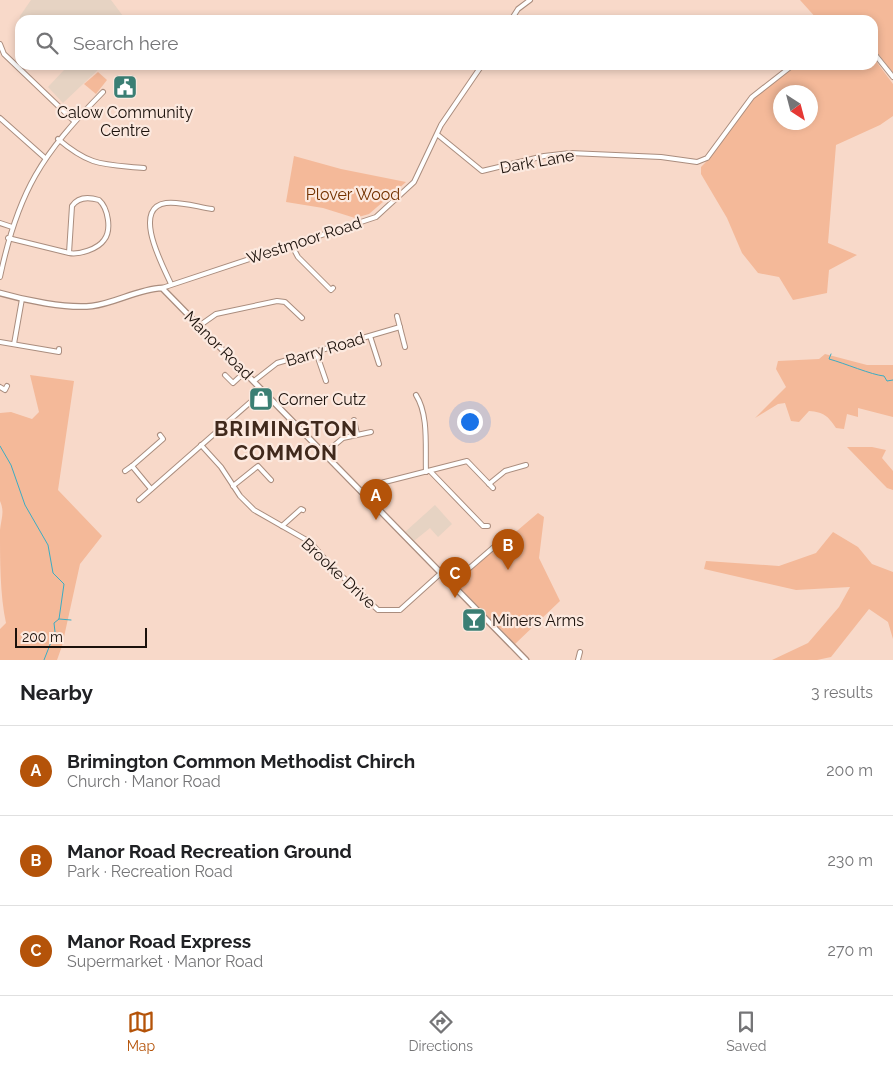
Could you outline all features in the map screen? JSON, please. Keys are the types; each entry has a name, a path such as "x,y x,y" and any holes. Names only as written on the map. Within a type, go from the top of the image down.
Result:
{"street":[{"path":"514,15 518,9 530,0"},
{"path":"0,44 2,56 15,68"},
{"path":"878,58 893,77"},
{"path":"18,70 74,121"},
{"name":"Westmoor Road","path":"162,288 376,217 414,182 438,135 441,125 479,70"},
{"name":"Dark Lane","path":"438,135 482,170 544,156 570,153 661,157 696,162 707,158 752,97 787,70"},
{"path":"0,277 8,238 20,203 45,158 58,139 103,92"},
{"path":"0,118 45,158"},
{"path":"58,139 75,153 92,162 144,168"},
{"path":"8,238 69,253 74,254 94,248 105,240 108,215 104,204 99,200 86,198 75,202 72,206 69,253"},
{"path":"171,284 150,230 150,215 157,207 166,203 212,209"},
{"path":"0,223 12,227"},
{"path":"290,244 298,257 331,290 333,288"},
{"path":"0,293 22,300 92,306 148,289 162,288"},
{"name":"Manor Road","path":"162,288 526,660"},
{"path":"14,344 22,300"},
{"path":"199,326 216,314 277,301 285,302 302,318"},
{"path":"398,316 405,347"},
{"name":"Barry Road","path":"254,381 277,364 400,327"},
{"path":"370,336 379,364"},
{"path":"0,342 59,352 59,349"},
{"path":"316,352 326,381"},
{"path":"225,375 233,384 245,372"},
{"path":"0,387 6,388 4,396"},
{"path":"139,500 263,390"},
{"path":"416,395 421,403 423,413 428,472 483,526 488,526"},
{"path":"354,420 357,434"},
{"path":"324,454 339,440 371,432"},
{"path":"125,471 164,439 160,435"},
{"name":"Brooke Drive","path":"201,445 221,467 233,486 254,510 310,542 331,566 378,610 400,610 440,573"},
{"path":"362,491 369,486 467,461 493,488"},
{"path":"489,484 505,471 526,465"},
{"path":"132,466 150,489"},
{"path":"233,486 258,466 271,480"},
{"path":"282,526 301,509 303,510"},
{"path":"452,584 502,540"},
{"path":"578,660 580,652"}],"shaded area":[{"path":"31,0 111,0 122,15 21,15"},
{"path":"64,70 98,70 63,103 48,87"},
{"path":"435,505 452,524 438,537 430,528 414,541 405,532"}],"green space":[{"path":"800,0 893,0 893,73 878,54 878,15 814,15"},
{"path":"878,64 893,84 893,116 880,125 836,145 828,243 857,255 829,270 827,293 793,300 779,277 758,273 742,253 727,218 701,174 701,167 715,151 739,115 764,90 791,70 878,70"},
{"path":"98,72 107,80 96,94 84,84"},
{"name":"Plover Wood","path":"294,156 341,169 406,182 369,214 355,218 323,208 286,202"},
{"path":"825,354 867,365 893,365 893,417 858,408 858,417 847,414 844,429 836,428 831,420 818,412 809,411 799,422 791,421 785,403 778,404 755,418 786,387 776,369 778,361 819,359"},
{"path":"30,375 74,381 58,490 102,536 80,564 62,646 57,660 0,660 0,629 6,623 0,565 2,512 0,501 0,413 11,412 32,419 39,412"},
{"path":"847,447 872,447 886,450 882,458 893,471 893,490 887,488"},
{"path":"538,513 544,517 539,558 560,601 515,644 457,585 457,582"},
{"path":"833,532 858,547 872,564 893,572 893,639 888,622 869,609 831,657 817,660 772,660 808,643 839,607 850,587 796,590 704,569 706,561 779,566 816,553"}],"waterway":[{"path":"831,354 829,359 884,376 887,381 893,380"},
{"path":"0,446 11,465 25,505 48,545 53,573 64,584 59,619 54,623 55,632 44,660"},
{"path":"59,619 71,620"}],"place":[{"name":"Calow Community Centre","path":"125,87"},
{"name":"Corner Cutz","path":"261,399"},
{"name":"Brimington Common Methodist Chirch","path":"376,520"},
{"name":"Manor Road Recreation Ground","path":"508,570"},
{"name":"Manor Road Express","path":"455,598"},
{"name":"Miners Arms","path":"474,620"}],"district":[{"name":"BRIMINGTON COMMON","path":"286,441"}]}
